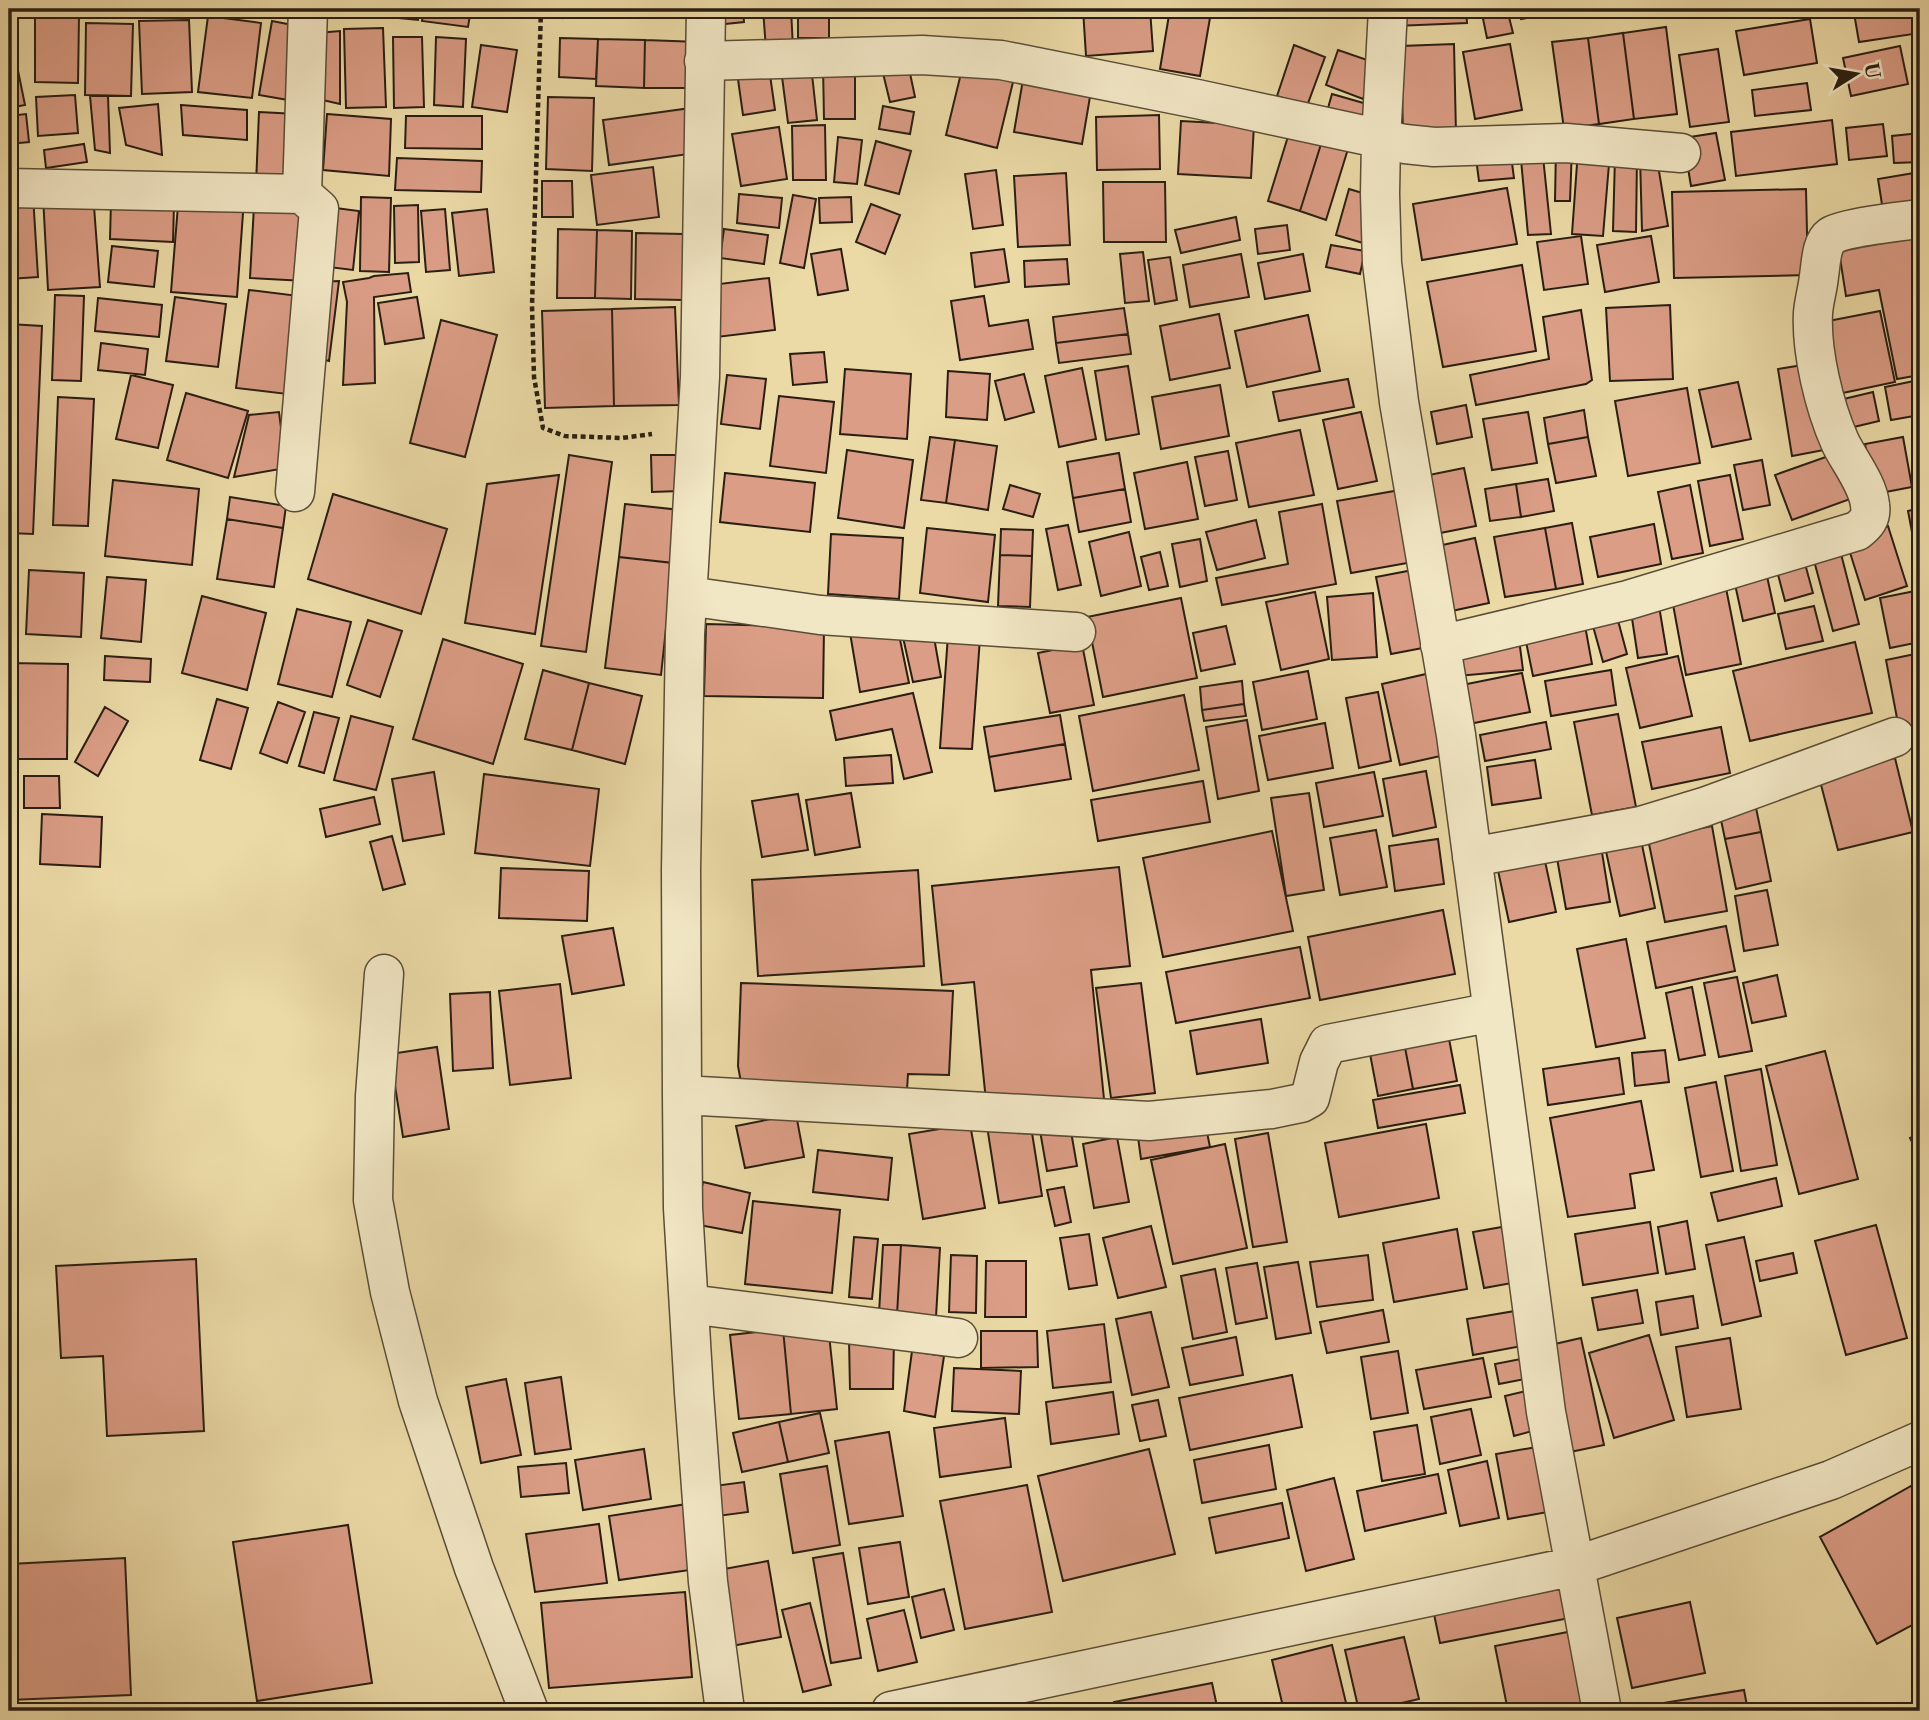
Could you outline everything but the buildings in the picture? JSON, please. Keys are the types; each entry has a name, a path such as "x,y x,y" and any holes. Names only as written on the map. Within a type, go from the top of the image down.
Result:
{"street":[{"path":"302,194 308,9"},
{"path":"706,9 700,363 688,596 681,870 683,1208 708,1582 725,1711"},
{"path":"1388,9 1380,194 1384,275 1399,402 1456,735 1546,1412 1602,1711"},
{"path":"704,61 922,55 1001,60 1197,99 1381,140 1434,147 1566,143 1681,153"},
{"path":"9,188 302,194 319,209 295,492"},
{"path":"1440,645 1628,600 1857,531 1865,525 1870,519 1871,506 1840,442 1828,411 1817,368 1813,313 1823,256 1827,240 1838,232 1920,219"},
{"path":"688,596 820,614 1076,632"},
{"path":"1472,857 1641,826 1704,807 1895,737"},
{"path":"384,974 375,1097 373,1200 390,1292 418,1401 474,1568 529,1711"},
{"path":"682,1095 1149,1121 1272,1110 1310,1098 1319,1062 1328,1044 1493,1012"},
{"path":"689,1304 958,1338"},
{"path":"891,1711 1576,1566 1831,1480 1920,1441"}],"path":[{"path":"541,9 532,306 534,377 543,428 565,436 622,438 696,428"}]}
